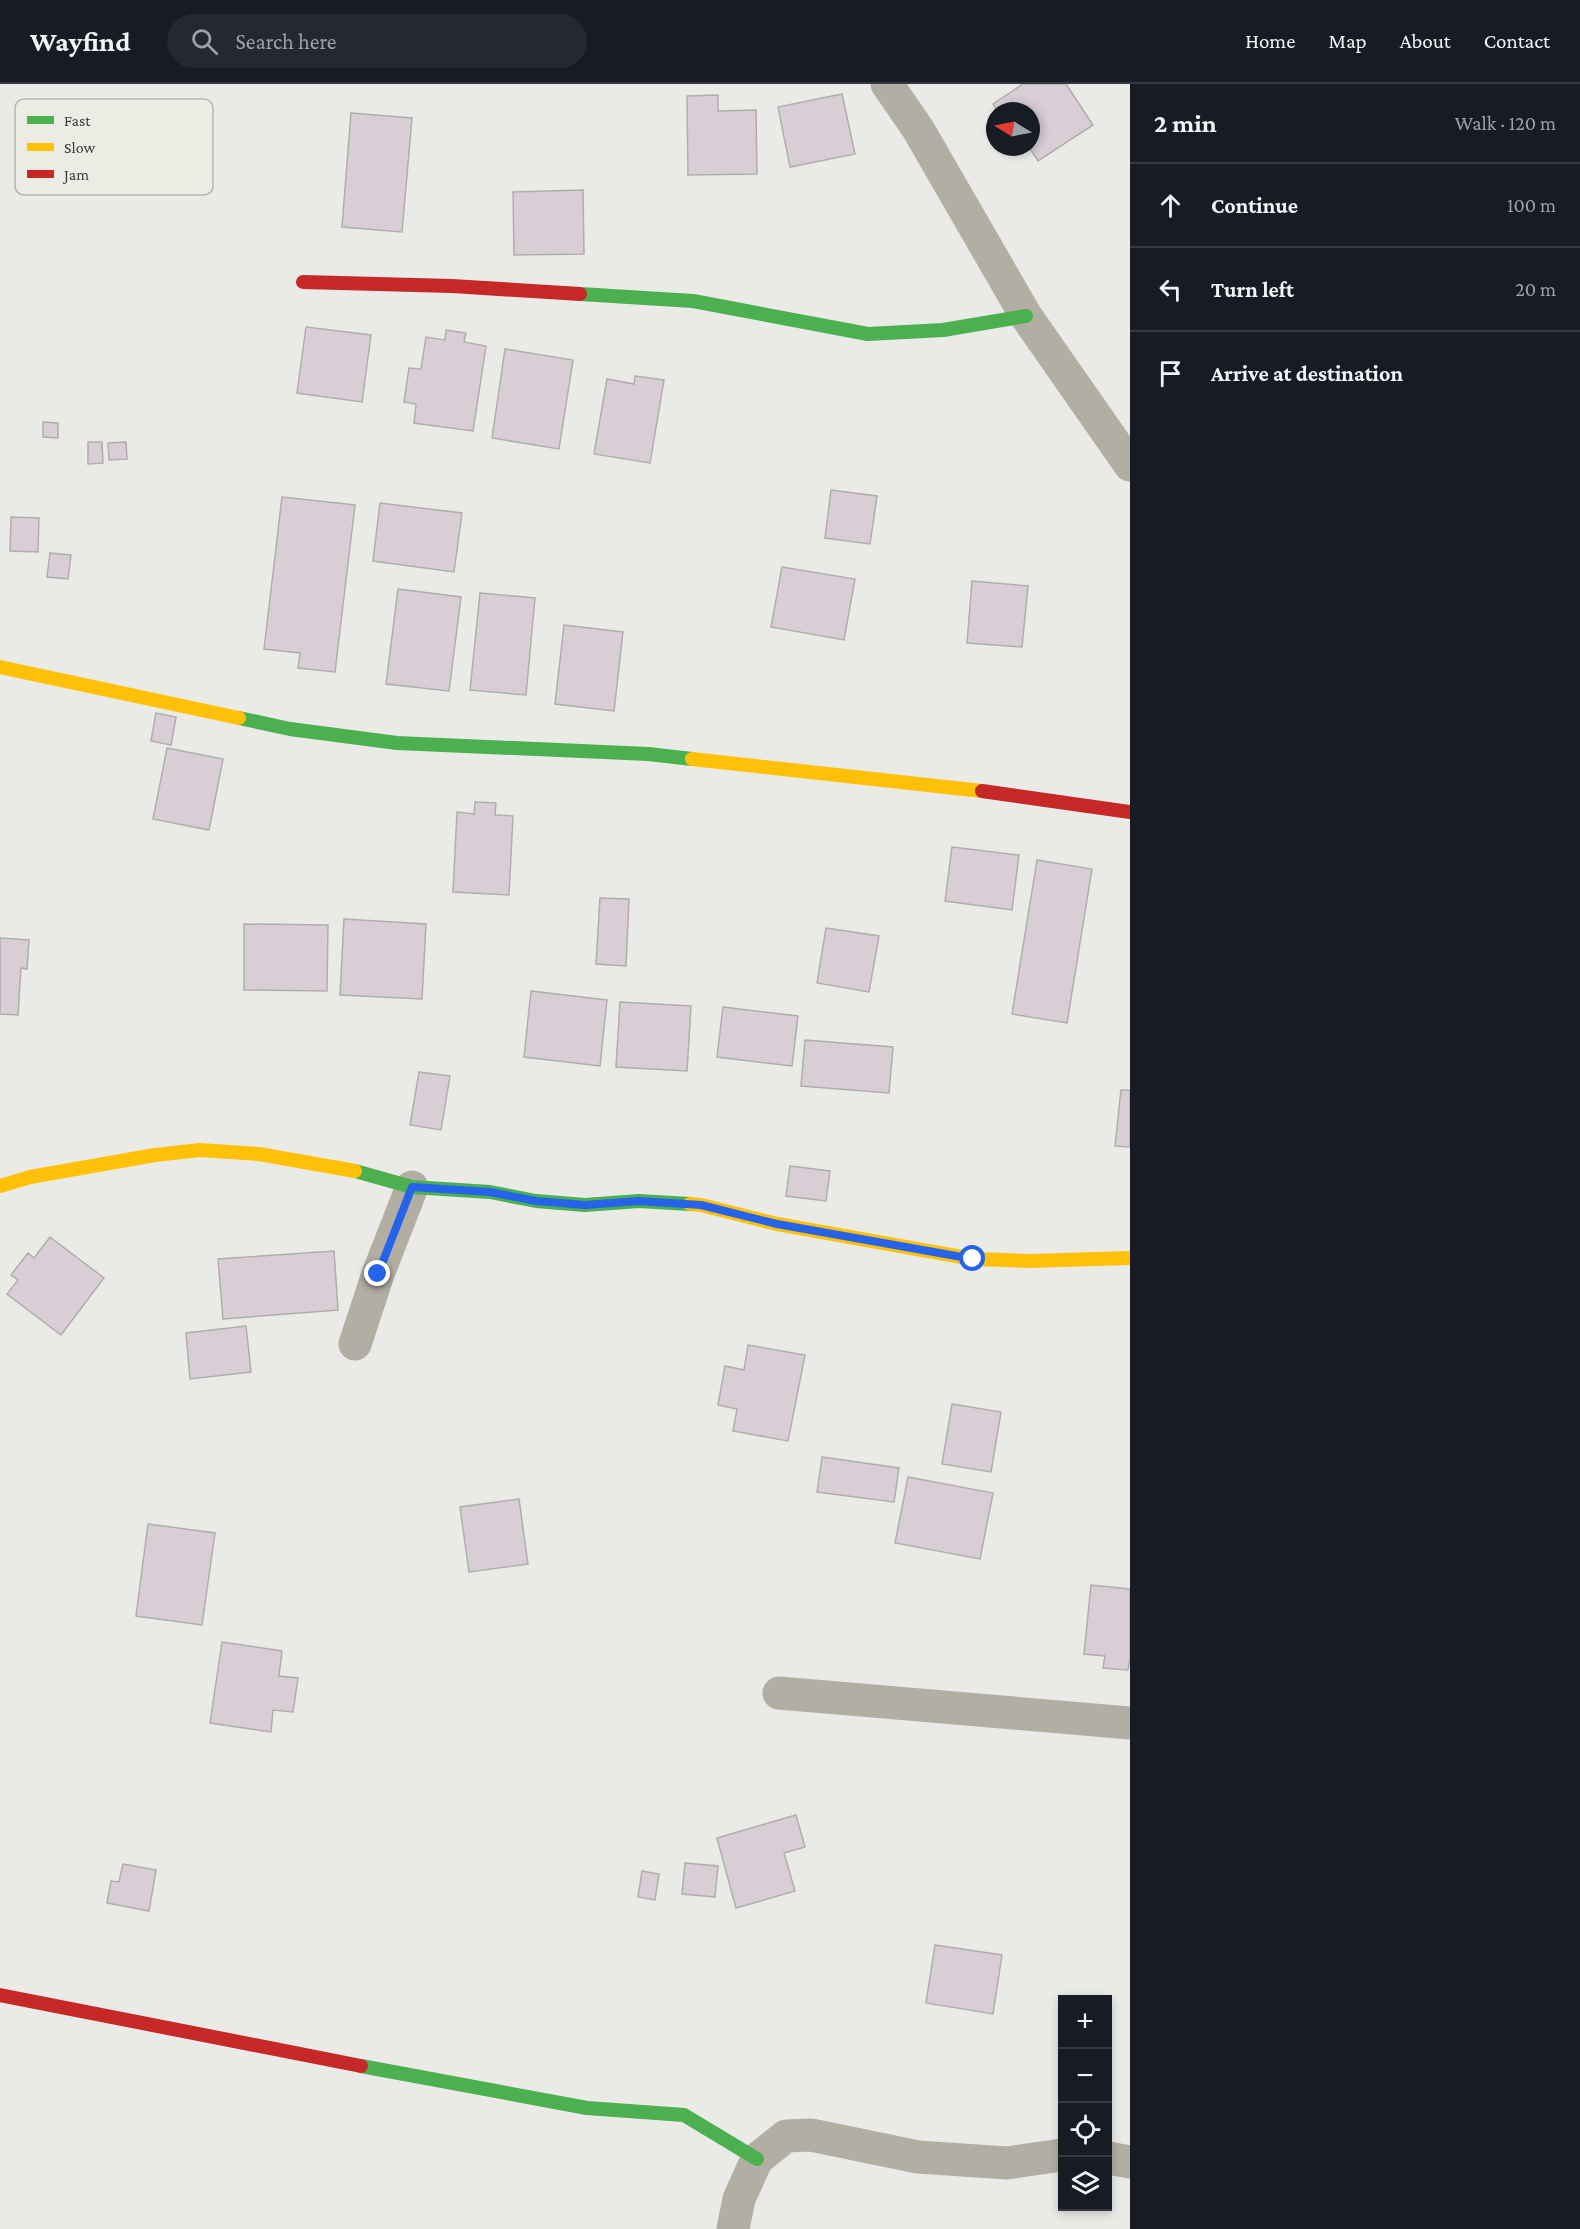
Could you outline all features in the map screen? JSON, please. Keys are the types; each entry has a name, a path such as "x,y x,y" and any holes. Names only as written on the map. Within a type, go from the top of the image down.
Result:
{"street":[{"path":"887,84 918,129 1026,316 1119,425 1130,465"},
{"path":"303,282 452,286 693,301 868,334 943,330 1026,316"},
{"path":"0,667 290,729 397,742 648,754 971,789 1130,812"},
{"path":"0,1186 30,1177 155,1155 200,1150 259,1155 346,1169 412,1187 490,1192 536,1201 585,1205 639,1201 701,1205 777,1224 973,1259 1029,1261 1130,1258"},
{"path":"355,1344 378,1274 412,1187"},
{"path":"779,1694 1130,1723"},
{"path":"0,1995 245,2046 587,2108 684,2115 757,2159"},
{"path":"733,2229 738,2199 757,2159 786,2136 811,2135 918,2157 1007,2163 1058,2155"},
{"path":"1112,2159 1130,2162"}],"building":[{"path":"1023,84 1066,84 1093,125 1038,161 1035,156 1040,156 1040,102 996,102"},
{"path":"842,94 855,154 790,167 778,107"},
{"path":"718,95 718,111 756,110 757,174 688,175 687,96"},
{"path":"351,113 412,118 402,232 342,227"},
{"path":"583,190 584,254 514,255 513,192"},
{"path":"306,327 371,335 362,402 297,393"},
{"path":"446,330 466,333 464,342 486,346 473,431 414,423 416,404 404,402 409,368 421,369 426,337 445,340"},
{"path":"505,349 573,360 559,449 492,438"},
{"path":"635,376 664,380 650,463 594,454 607,379 634,384"},
{"path":"43,422 58,423 58,438 43,437"},
{"path":"88,442 102,442 103,463 88,464"},
{"path":"126,442 127,459 109,460 108,443"},
{"path":"831,490 877,496 870,544 825,538"},
{"path":"282,497 355,505 335,672 298,668 300,653 264,649"},
{"path":"380,503 462,513 454,572 373,561"},
{"path":"11,517 39,518 38,552 10,551"},
{"path":"50,553 71,555 68,579 47,577"},
{"path":"782,567 855,579 844,640 771,627"},
{"path":"972,581 1028,586 1022,647 967,643"},
{"path":"398,589 461,597 449,691 386,684"},
{"path":"480,593 535,598 526,695 470,690"},
{"path":"564,625 623,632 614,711 555,704"},
{"path":"156,713 176,717 171,745 151,741"},
{"path":"167,748 223,759 209,830 153,819"},
{"path":"475,802 496,803 495,815 513,816 509,895 453,892 457,812 474,814"},
{"path":"952,847 1019,855 1012,910 945,901"},
{"path":"1037,860 1092,869 1067,1023 1012,1014"},
{"path":"600,898 629,899 626,966 596,964"},
{"path":"344,919 426,924 422,999 340,995"},
{"path":"244,924 328,925 327,991 244,990"},
{"path":"826,928 879,936 869,992 817,983"},
{"path":"0,938 29,940 27,969 21,968 18,1015 0,1014"},
{"path":"531,991 607,1000 600,1066 524,1057"},
{"path":"620,1002 691,1006 687,1071 616,1067"},
{"path":"723,1007 798,1016 792,1066 717,1057"},
{"path":"805,1040 893,1047 889,1093 801,1086"},
{"path":"419,1072 450,1076 441,1130 410,1125"},
{"path":"1121,1090 1130,1090 1130,1147 1115,1146"},
{"path":"790,1166 830,1171 826,1201 786,1196"},
{"path":"50,1237 104,1278 61,1335 7,1294 18,1280 11,1275 28,1253 34,1258"},
{"path":"334,1251 338,1310 223,1319 218,1259"},
{"path":"246,1326 251,1372 190,1379 186,1333"},
{"path":"748,1345 805,1355 788,1441 733,1431 737,1409 718,1405 725,1366 744,1370"},
{"path":"952,1404 1001,1412 991,1472 942,1464"},
{"path":"822,1457 899,1468 894,1502 817,1492"},
{"path":"908,1477 993,1493 980,1559 895,1543"},
{"path":"519,1499 528,1564 469,1572 460,1507"},
{"path":"148,1524 215,1533 202,1625 136,1616"},
{"path":"1091,1585 1130,1589 1128,1670 1103,1668 1105,1656 1084,1654"},
{"path":"222,1642 282,1651 279,1676 298,1678 293,1712 273,1710 271,1732 210,1723"},
{"path":"796,1815 805,1847 784,1853 795,1891 736,1908 717,1838"},
{"path":"685,1863 718,1866 715,1897 682,1894"},
{"path":"123,1864 156,1870 149,1911 107,1903 111,1881 119,1882"},
{"path":"642,1871 659,1874 655,1900 638,1897"},
{"path":"935,1945 1002,1955 993,2014 926,2003"}],"traffic: fast":[{"path":"580,294 693,301 868,334 943,330 1026,316"},
{"path":"239,718 290,729 397,743 648,754 692,759"},
{"path":"355,1171 412,1187 490,1192 536,1201 585,1205 639,1201 690,1204"},
{"path":"361,2066 587,2108 684,2115 757,2159"}],"traffic: slow":[{"path":"0,667 239,718"},
{"path":"692,759 982,791"},
{"path":"0,1186 30,1177 155,1155 200,1150 259,1154 355,1171"},
{"path":"690,1204 777,1224 973,1259 1029,1261 1130,1258"}],"traffic: jam":[{"path":"303,282 452,286 580,294"},
{"path":"982,791 1130,812"},
{"path":"0,1995 361,2066"}],"route":[{"path":"378,1274 412,1187 490,1192 536,1201 585,1205 639,1201 701,1205 777,1224 973,1259"}]}
